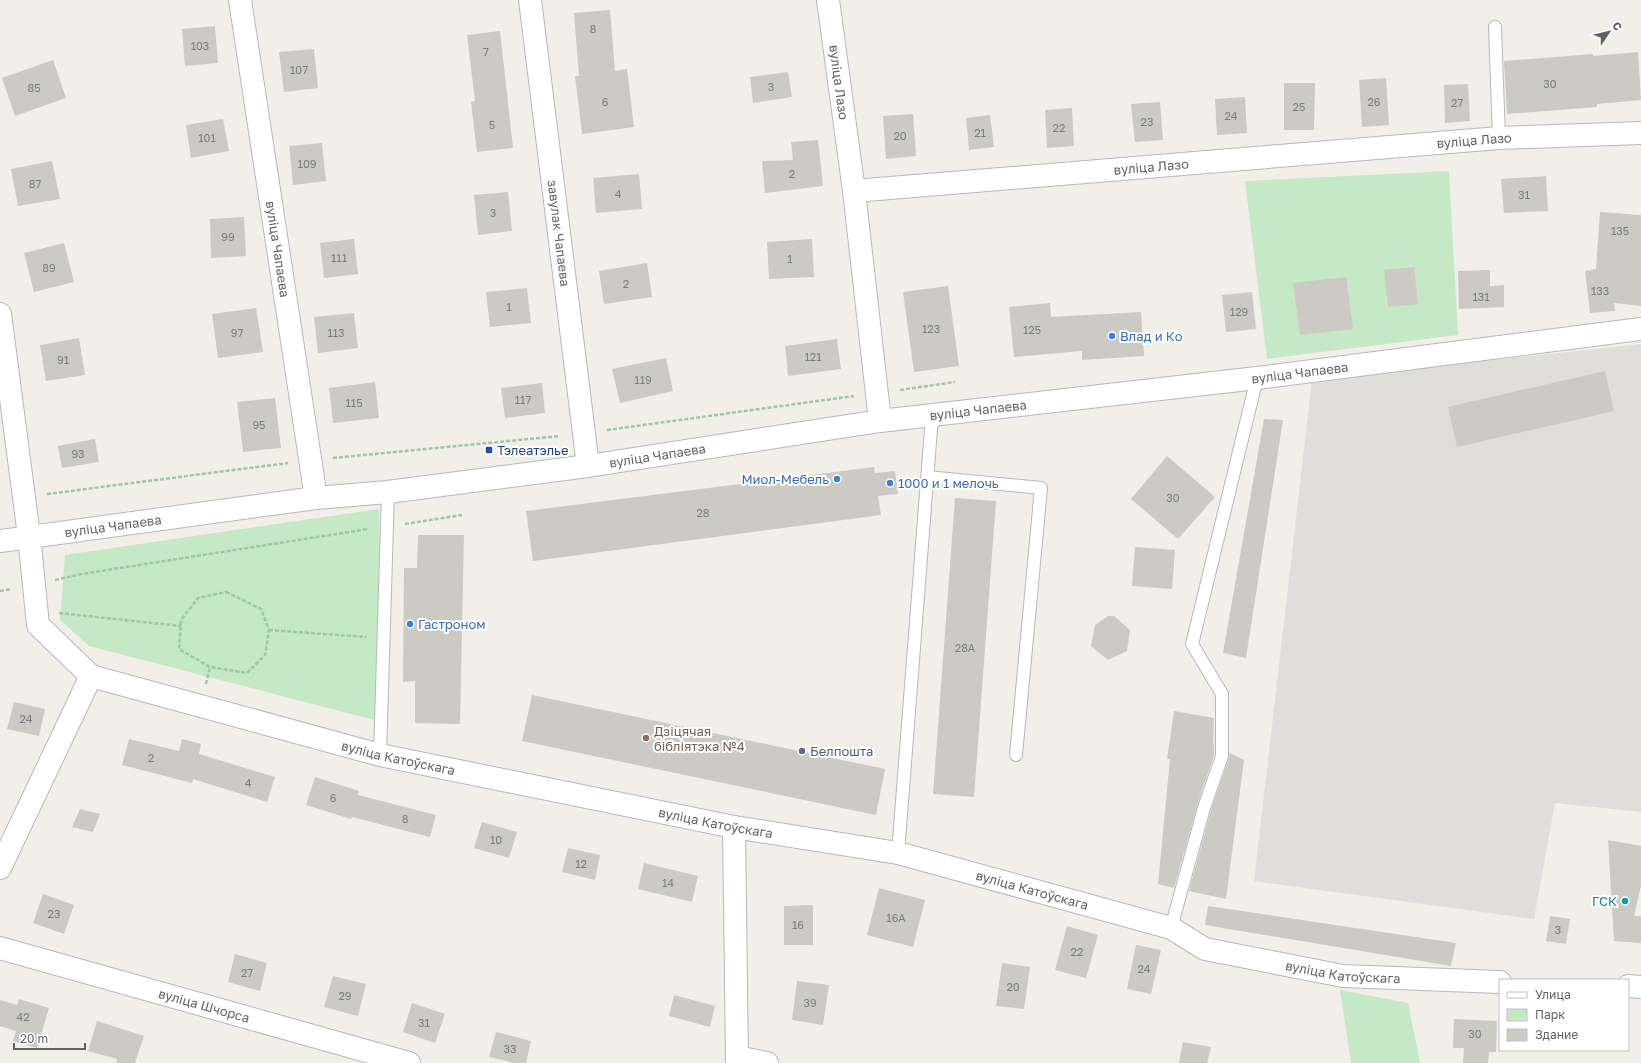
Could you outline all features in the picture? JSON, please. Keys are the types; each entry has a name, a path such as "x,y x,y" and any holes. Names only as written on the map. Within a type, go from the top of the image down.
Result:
{"street":[{"name":"вуліца Чапаева","path":"240,0 316,498"},
{"name":"завулак Чапаева","path":"530,0 588,466"},
{"name":"вуліца Лазо","path":"828,0 854,191 1499,138 1641,133"},
{"path":"854,191 880,422"},
{"path":"0,314 29,536"},
{"name":"вуліца Чапаева","path":"0,541 316,498 388,492 588,466 880,422 1257,378 1641,329"},
{"name":"вуліца Катоўскага","path":"29,536 38,625 91,676 380,755 734,827 898,853 1171,928 1205,949 1343,976 1499,982"},
{"path":"0,868 91,676"},
{"path":"734,827 737,1060 767,1063"},
{"name":"вуліца Шчорса","path":"0,948 409,1063"},
{"path":"1629,986 1641,987"}],"lane":[{"path":"1495,27 1499,138"},
{"path":"1171,928 1204,808 1222,756 1222,694 1192,644 1257,378"},
{"path":"898,853 932,416"},
{"path":"927,477 1041,488 1016,755"},
{"path":"380,755 388,492"}],"path":[{"path":"24,497 310,460 584,433 955,382"},
{"path":"0,591 82,574 462,515"},
{"path":"226,592 261,609 268,630 265,655 247,673 210,667 179,649 181,620 198,598 226,592"},
{"path":"36,610 181,626"},
{"path":"268,630 384,638"}],"shaded area":[{"path":"1641,344 1641,812 1555,803 1534,919 1254,881 1312,380"}],"green space":[{"path":"1449,171 1458,335 1267,359 1245,181"},
{"path":"379,509 382,722 89,646 60,620 65,555"},
{"path":"1340,990 1408,1003 1420,1063 1351,1063"}],"building":[{"path":"610,10 615,71 627,69 634,127 582,134 575,76 579,76 574,13"},
{"path":"215,26 218,63 185,66 182,29"},
{"path":"500,31 513,148 477,152 471,102 475,101 467,35"},
{"path":"314,49 318,88 284,92 279,52"},
{"path":"1638,52 1641,100 1597,104 1597,107 1507,114 1504,61"},
{"path":"53,60 66,98 15,116 2,78"},
{"path":"788,72 792,97 753,103 750,77"},
{"path":"1386,78 1389,125 1362,127 1359,80"},
{"path":"1284,83 1315,83 1314,130 1284,130"},
{"path":"1468,84 1470,121 1445,123 1444,85"},
{"path":"1245,97 1247,133 1217,135 1215,99"},
{"path":"1160,102 1163,140 1135,142 1131,104"},
{"path":"1072,108 1074,146 1047,148 1045,110"},
{"path":"913,114 916,156 886,159 883,116"},
{"path":"990,115 994,147 969,150 966,118"},
{"path":"223,119 229,151 191,158 186,125"},
{"path":"818,140 823,186 765,193 762,161 793,160 791,142"},
{"path":"322,143 326,181 293,185 289,146"},
{"path":"52,161 60,199 18,206 11,169"},
{"path":"639,174 642,209 596,213 593,178"},
{"path":"1546,176 1548,211 1504,213 1501,179"},
{"path":"508,192 512,231 478,235 474,195"},
{"path":"1600,212 1641,215 1641,306 1614,303 1615,311 1590,313 1585,271 1596,269"},
{"path":"244,217 246,256 211,258 210,219"},
{"path":"354,239 358,274 324,278 320,243"},
{"path":"812,239 814,277 769,279 767,242"},
{"path":"64,243 74,282 34,292 24,253"},
{"path":"647,263 652,297 604,304 599,271"},
{"path":"1414,267 1418,304 1388,307 1384,270"},
{"path":"1490,270 1490,286 1504,285 1504,307 1459,309 1458,271"},
{"path":"1346,277 1353,329 1300,335 1293,283"},
{"path":"948,286 959,366 914,372 903,292"},
{"path":"527,288 531,323 490,327 486,292"},
{"path":"1252,292 1256,329 1226,332 1222,295"},
{"path":"1050,303 1051,317 1141,312 1144,356 1082,360 1082,351 1014,357 1009,307"},
{"path":"256,308 263,352 218,358 212,314"},
{"path":"354,313 358,348 318,353 314,317"},
{"path":"79,338 85,375 46,381 40,345"},
{"path":"837,339 841,369 788,376 785,346"},
{"path":"666,358 673,391 620,403 612,369"},
{"path":"1605,371 1614,411 1457,447 1448,407"},
{"path":"375,382 379,418 333,423 329,388"},
{"path":"542,383 545,413 505,418 501,388"},
{"path":"275,398 281,448 243,452 237,402"},
{"path":"1264,419 1283,420 1246,658 1223,653"},
{"path":"95,439 99,462 62,468 58,446"},
{"path":"1167,456 1215,497 1178,539 1131,499"},
{"path":"874,467 875,473 895,471 898,494 878,496 881,515 533,561 526,511"},
{"path":"955,498 996,501 974,797 933,794"},
{"path":"418,535 464,535 460,724 415,723 415,681 403,682 404,568 417,568"},
{"path":"1135,547 1175,550 1172,589 1132,586"},
{"path":"1108,616 1114,616 1130,630 1127,651 1108,660 1091,646 1095,625"},
{"path":"532,695 885,769 876,815 522,741"},
{"path":"14,702 45,709 39,736 7,729"},
{"path":"1174,711 1214,718 1214,755 1197,806 1174,888 1158,884 1170,759 1167,759"},
{"path":"129,739 179,751 182,739 201,744 199,754 275,777 267,802 193,779 192,783 122,765"},
{"path":"1230,753 1244,760 1226,899 1189,891 1211,810"},
{"path":"315,777 359,791 358,795 436,815 430,837 352,817 351,819 306,805"},
{"path":"80,809 100,814 93,832 72,827"},
{"path":"482,822 517,832 509,858 474,848"},
{"name":"ГСК","path":"1608,840 1641,846 1641,886 1634,916 1641,916 1641,943 1614,941"},
{"path":"568,848 600,855 595,880 562,872"},
{"path":"644,863 698,876 692,902 638,889"},
{"path":"879,888 925,900 913,947 867,935"},
{"path":"43,894 74,905 64,934 33,923"},
{"path":"813,905 813,945 784,945 784,906"},
{"path":"1208,906 1456,943 1451,966 1205,925"},
{"path":"1550,916 1570,919 1566,944 1546,941"},
{"path":"1067,926 1098,935 1086,978 1055,970"},
{"path":"1136,945 1161,950 1151,994 1127,989"},
{"path":"235,954 267,963 260,991 228,982"},
{"path":"1002,963 1030,967 1024,1009 996,1006"},
{"path":"333,976 366,984 358,1016 324,1007"},
{"path":"797,981 829,985 823,1025 792,1020"},
{"path":"674,995 715,1006 710,1027 669,1016"},
{"path":"19,999 49,1008 37,1048 13,1041 16,1031 0,1026 0,1000 17,1005"},
{"path":"412,1003 445,1014 435,1043 403,1032"},
{"path":"1454,1019 1497,1021 1496,1052 1489,1052 1488,1063 1463,1063 1464,1048 1453,1048"},
{"path":"97,1021 144,1036 135,1063 116,1063 117,1059 88,1051"},
{"path":"496,1032 531,1041 526,1063 514,1063 489,1057"},
{"path":"1183,1042 1211,1047 1207,1063 1179,1063"}],"place":[{"name":"Влад и Ко","path":"1112,336"},
{"name":"Тэлеатэлье","path":"489,450"},
{"name":"Миол-Мебель","path":"837,479"},
{"name":"1000 и 1 мелочь","path":"890,483"},
{"name":"Гастроном","path":"410,624"},
{"name":"Дзіцячая бібліятэка №4","path":"646,738"},
{"name":"Белпошта","path":"802,751"},
{"name":"ГСК","path":"1625,901"}]}
